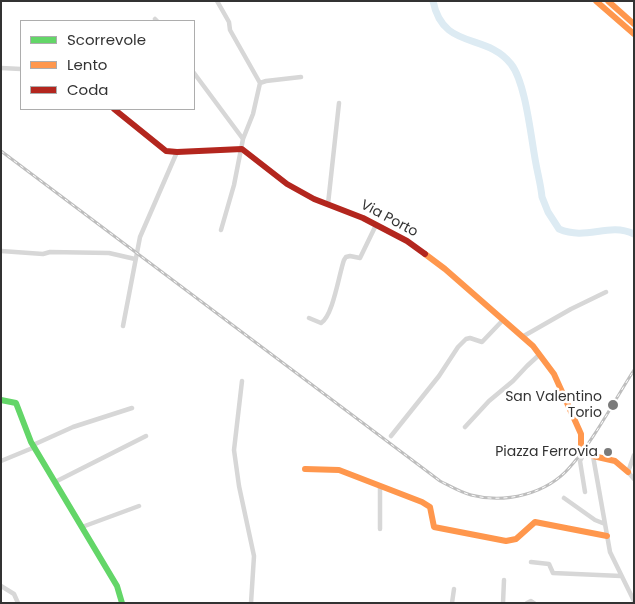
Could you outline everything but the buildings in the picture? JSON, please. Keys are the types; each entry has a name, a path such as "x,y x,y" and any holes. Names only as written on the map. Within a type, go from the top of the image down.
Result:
{"main road":[{"path":"596,1 634,34"},
{"path":"608,1 634,24"},
{"path":"115,110 166,151 242,149"},
{"name":"Via Porto","path":"242,149 287,184 376,225 412,244 445,269 503,320 522,337 554,374 581,434 580,445 584,451"},
{"path":"1,400 16,403 34,446 117,586 122,603"},
{"path":"584,451 593,456 615,461 628,472"},
{"path":"305,469 339,470 427,504 430,507 434,527 506,541 516,539 535,522 607,536"}],"street":[{"path":"217,1 229,22 230,30 260,84 221,230"},
{"path":"1,68 20,69"},
{"path":"195,74 244,139"},
{"path":"260,84 266,81 301,77"},
{"path":"328,204 340,103"},
{"path":"123,326 135,259 143,230 177,152"},
{"path":"309,318 321,323 326,320 346,256 360,258 376,225"},
{"path":"1,251 43,254 50,252 109,253 135,259"},
{"path":"522,337 571,309 606,292"},
{"path":"391,436 439,376 463,342 470,338 482,342 503,320"},
{"path":"465,427 489,401 513,381 539,355"},
{"path":"242,381 234,450 239,486 254,556 251,603"},
{"path":"1,461 73,427 132,408"},
{"path":"55,482 146,436"},
{"path":"584,451 580,461 585,492"},
{"path":"634,455 628,472 634,479"},
{"path":"593,456 610,552 620,576 634,601"},
{"path":"380,486 380,529"},
{"path":"564,498 595,520 605,524"},
{"path":"82,527 140,506"},
{"path":"531,562 549,564 553,573 620,576"},
{"path":"503,603 504,580"},
{"path":"1,586 14,594 18,603"},
{"path":"452,603 454,589"},
{"path":"527,603 531,600 534,603"}],"waterway":[{"path":"433,1 438,17 446,27 455,34 501,54 511,64 516,73 524,97 542,197 548,212 559,229 579,233 615,230 634,234"}],"railway":[{"path":"1,151 440,481 467,494 498,498 511,497 538,490 561,476 587,445 634,370"}],"traffic: fast":[{"path":"1,400 16,403 31,442 117,586 122,603"}],"traffic: slow":[{"path":"596,1 634,34"},
{"path":"608,1 634,24"},
{"path":"425,254 445,269 533,346 554,374 581,434 583,450 593,456 615,461 628,472"},
{"path":"305,469 339,470 422,502 430,507 434,527 506,541 516,539 535,522 607,536"}],"traffic: jam":[{"path":"115,110 166,151 242,149 287,184 314,199 363,218 407,241 425,254"}],"place":[{"name":"San Valentino Torio","path":"613,405"},
{"name":"Piazza Ferrovia","path":"608,452"}]}
